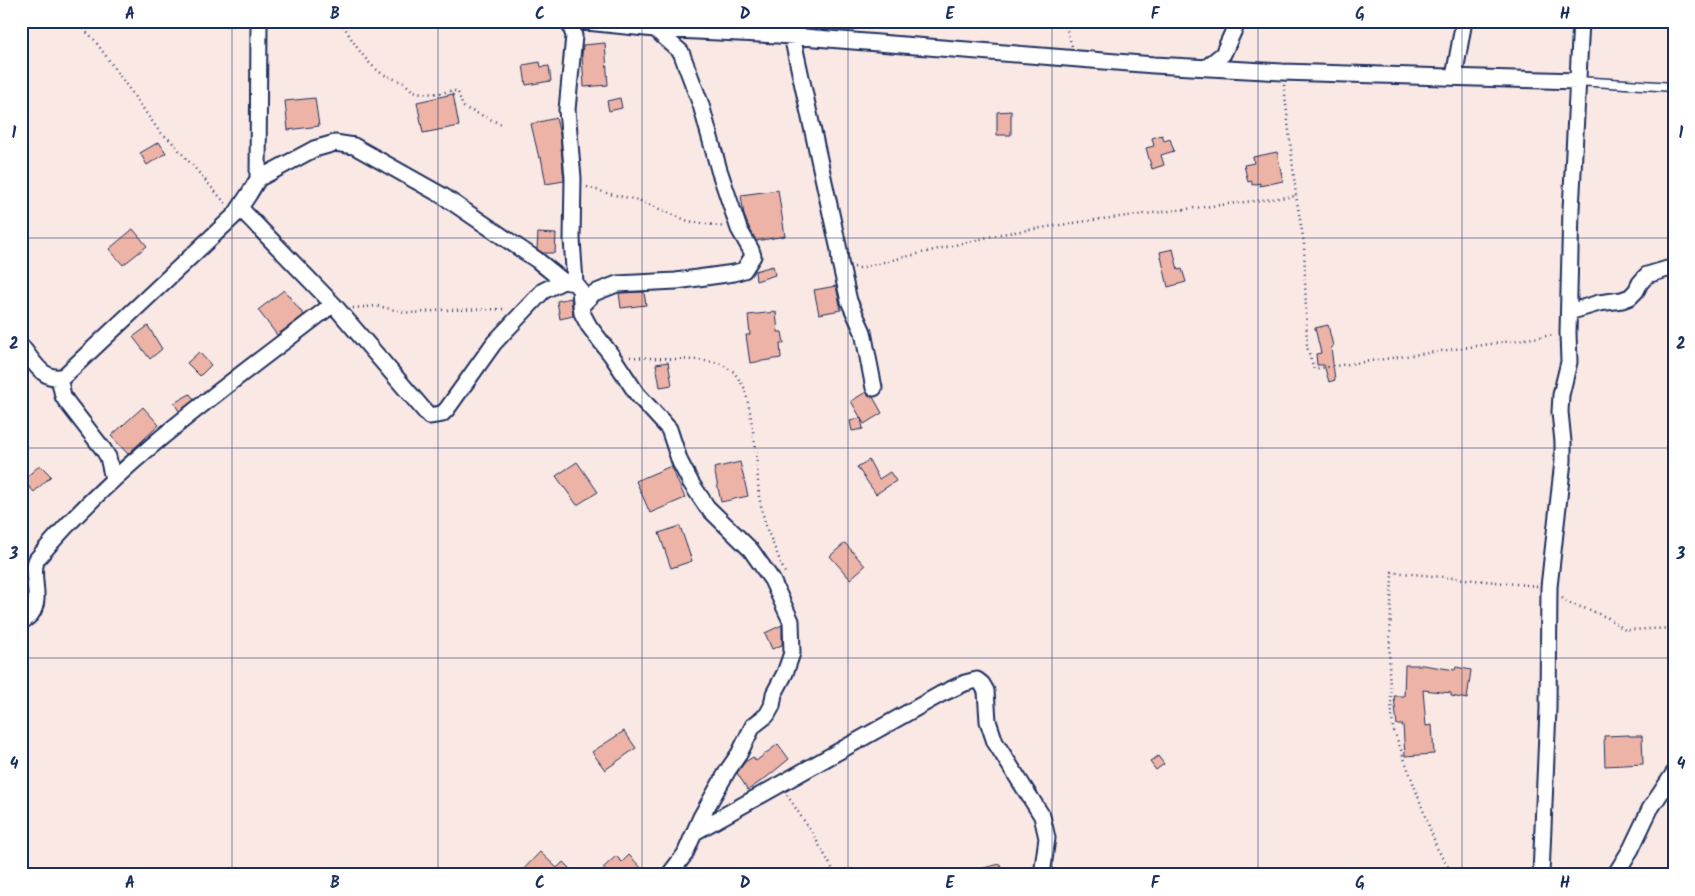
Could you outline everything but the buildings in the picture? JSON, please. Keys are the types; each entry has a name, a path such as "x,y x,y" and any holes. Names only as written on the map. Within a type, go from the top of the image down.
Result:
{"street":[{"path":"258,179 259,21"},
{"path":"569,21 574,36 567,110 573,178 569,282"},
{"path":"577,21 655,29 784,31 1154,65 1282,72 1577,80"},
{"path":"1207,67 1223,54 1238,21"},
{"path":"1454,77 1464,21"},
{"path":"1541,875 1548,709 1549,584 1563,461 1560,412 1569,362 1571,208 1581,21"},
{"path":"582,306 594,292 616,284 702,278 734,273 744,270 753,256 739,229 689,70 681,52 655,29"},
{"path":"784,31 839,250 849,300 863,332 874,388"},
{"path":"21,346 45,374 54,378 64,376 237,212 258,179 314,149 335,143 354,146 442,196 580,290 582,313 589,326 637,394 669,430 680,462 707,507 751,550 772,580 791,621 792,653 785,673 774,694 772,706 767,715 753,726 740,754 728,770 700,817 685,854 669,875"},
{"path":"237,212 335,307 429,416 442,414 447,409 494,343 544,291 569,282"},
{"path":"1569,312 1599,303 1630,297 1647,275 1674,267"},
{"path":"21,622 31,614 36,596 34,565 37,559 113,479 148,447 335,307"},
{"path":"59,378 66,401 108,457 113,479"},
{"path":"695,832 941,694 965,683 977,680 986,691 988,721 995,742 1042,816 1047,838 1042,875"},
{"path":"1615,875 1630,850 1650,809 1674,773"}],"lane":[{"path":"1577,80 1674,87"}],"path":[{"path":"65,21 78,26 93,38 159,132 171,141 237,212"},
{"path":"341,21 369,62 381,73 403,83 413,91 452,90 458,92 463,107 501,124"},
{"path":"1064,21 1076,59"},
{"path":"1282,72 1296,196 1304,243 1307,347 1314,369 1568,333"},
{"path":"573,178 594,190 638,200 688,221 739,229"},
{"path":"840,262 859,268 1001,234 1094,220 1296,196"},
{"path":"335,307 377,306 404,312 512,309 522,313"},
{"path":"612,356 698,360 719,363 734,372 745,389 750,412 756,450 759,497 766,528 787,578"},
{"path":"1453,875 1437,848 1392,728 1389,671 1392,572 1549,584 1568,603 1602,616 1625,630 1674,628"},
{"path":"780,785 814,836 836,875"}]}
